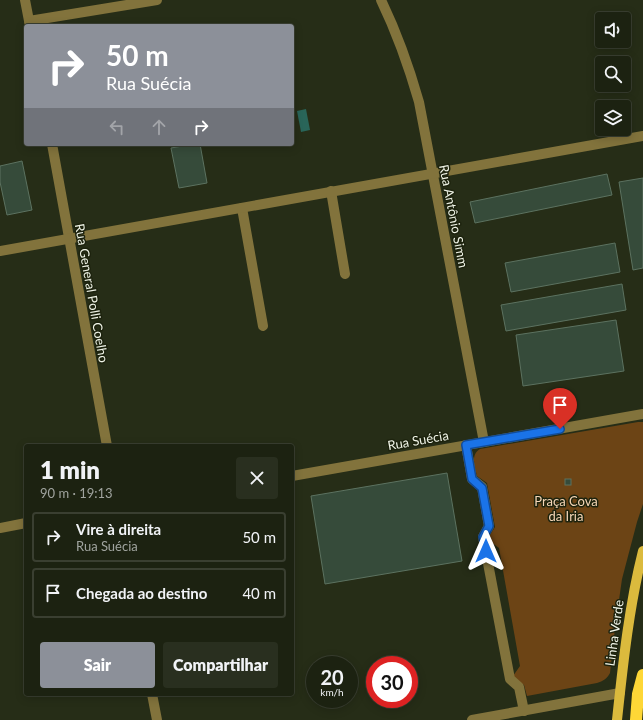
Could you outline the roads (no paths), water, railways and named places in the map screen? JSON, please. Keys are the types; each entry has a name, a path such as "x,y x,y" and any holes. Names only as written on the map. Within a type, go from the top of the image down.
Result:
{"highway":[{"path":"636,720 638,694 643,675"}],"main road":[{"name":"Linha Verde","path":"617,720 632,604 643,551"}],"street":[{"path":"25,0 30,24 157,0"},
{"name":"Rua Antônio Simm","path":"380,0 398,37 410,70 419,102 484,442"},
{"path":"0,251 643,136"},
{"name":"Rua General Polli Coelho","path":"52,146 107,444"},
{"path":"331,191 345,274"},
{"path":"242,208 263,326"},
{"name":"Rua Suécia","path":"294,476 643,414"},
{"path":"466,445 472,479 482,488 489,526 483,537 510,679 519,686 524,711"},
{"path":"0,528 24,523"},
{"path":"638,694 643,682"},
{"path":"472,720 620,693"},
{"path":"152,696 157,720"}],"water":[{"path":"306,109 310,130 301,132 297,111"}],"park label":[{"name":"Praça Cova da Iria","path":"566,508"}]}
